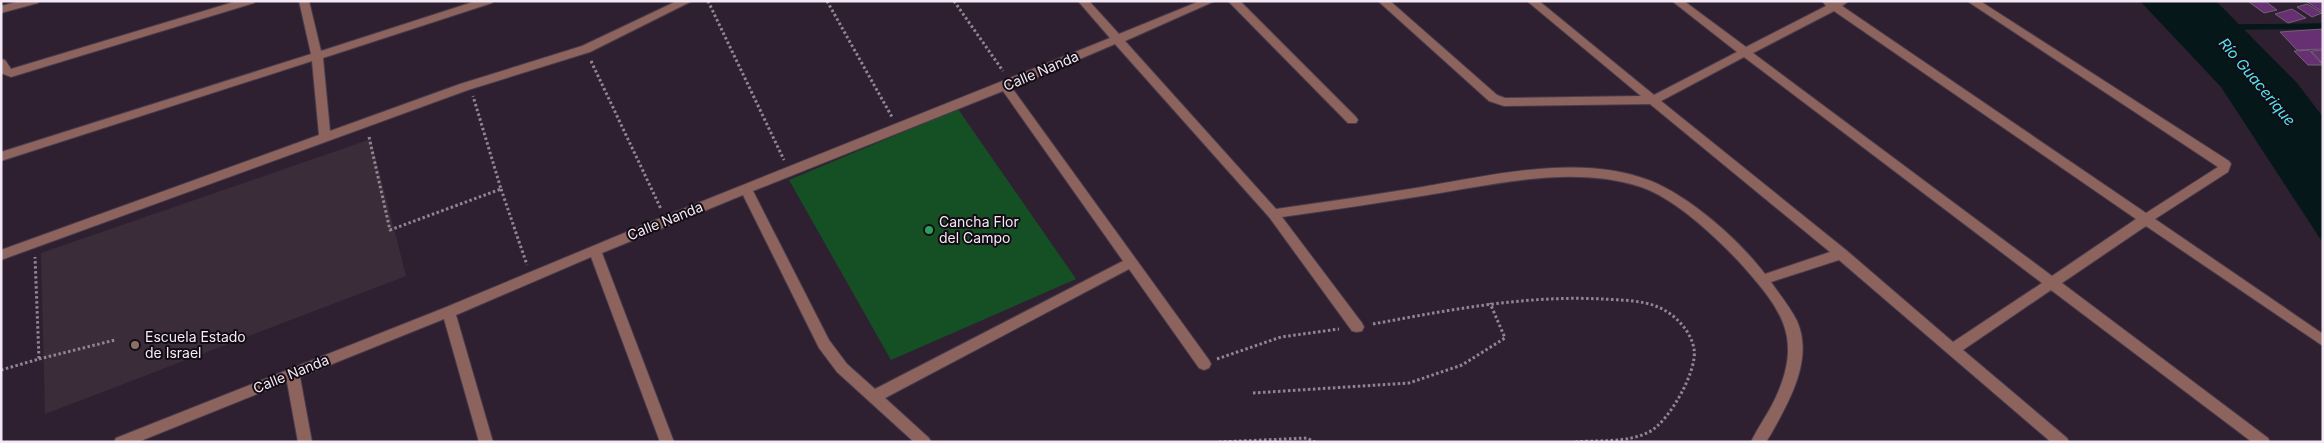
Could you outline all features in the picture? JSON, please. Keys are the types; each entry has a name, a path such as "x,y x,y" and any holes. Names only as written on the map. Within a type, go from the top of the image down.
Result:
{"street":[{"path":"1,10 34,1"},
{"path":"1,63 6,72 11,73 250,1"},
{"path":"304,1 317,57 325,139"},
{"path":"1,156 317,57 488,1"},
{"path":"1,256 470,86 586,49 687,1"},
{"path":"1083,1 1273,214 1357,327"},
{"path":"1233,1 1352,120"},
{"path":"1383,1 1493,98 1504,102 1653,100 1835,3 2144,219 2323,341"},
{"path":"1532,1 1841,254 2062,442"},
{"path":"1677,1 2263,442"},
{"path":"1953,349 2052,284 2144,219 2224,169 2225,164 1972,1"},
{"name":"Calle Nanda","path":"121,442 449,312 789,171 1009,85 1204,2"},
{"path":"1009,85 1204,364"},
{"path":"1273,214 1541,173 1615,176 1647,184 1678,202 1725,241 1763,280 1791,324 1796,348 1793,368 1776,413 1758,442"},
{"path":"746,189 824,344 842,368 924,442"},
{"path":"595,250 667,442"},
{"path":"1763,280 1841,254"},
{"path":"875,396 1132,262"},
{"path":"449,312 486,442"},
{"path":"292,374 305,442"}],"path":[{"path":"708,1 789,171"},
{"path":"827,1 898,128"},
{"path":"954,1 1009,85"},
{"path":"586,49 667,221"},
{"path":"470,86 501,190 531,277"},
{"path":"366,124 390,230 501,190"},
{"path":"34,244 39,359"},
{"path":"1204,364 1281,337 1357,327 1490,303 1588,298 1658,307 1675,316 1690,336 1695,356 1680,400 1665,419 1648,432 1620,438 1574,442"},
{"path":"1253,393 1409,383 1462,365 1505,338 1490,303"},
{"path":"1,370 115,340"},
{"path":"1219,442 1307,438 1315,442"}],"shaded area":[{"name":"Escuela Estado de Israel","path":"371,139 406,276 45,414 41,253"}],"green space":[{"name":"Cancha Flor del Campo","path":"958,109 1076,279 891,360 789,180"}],"water":[{"name":"Río Guacerique","path":"2140,1 2216,1 2297,83 2323,117 2323,243 2221,87"}],"building":[{"path":"2265,1 2277,10 2264,13 2249,2"},
{"path":"2310,1 2323,1 2323,12 2307,2"},
{"path":"2307,4 2322,13 2312,17 2297,7"},
{"path":"2292,9 2306,18 2288,23 2275,14"},
{"path":"2323,29 2323,49 2297,50 2280,32"},
{"path":"2309,50 2323,65 2308,65 2294,51"},
{"path":"2323,50 2323,64 2311,51"}],"waterway":[{"path":"2235,27 2323,26"}],"place":[{"name":"Cancha Flor del Campo","path":"929,230"},
{"name":"Escuela Estado de Israel","path":"135,345"}]}
